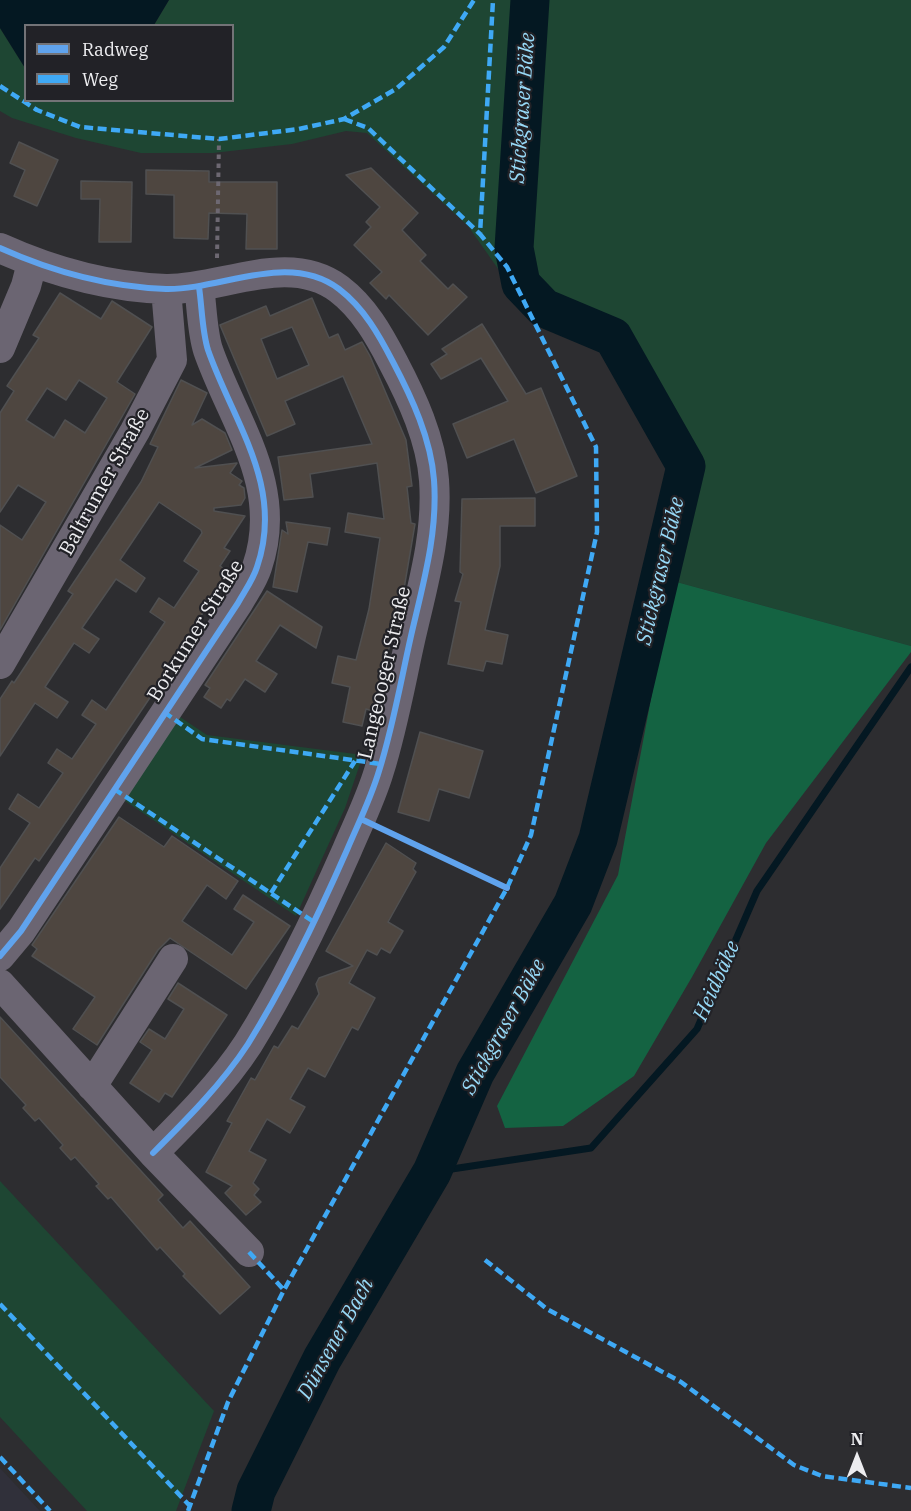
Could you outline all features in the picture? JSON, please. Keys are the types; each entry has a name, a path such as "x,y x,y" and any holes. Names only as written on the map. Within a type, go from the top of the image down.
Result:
{"street":[{"name":"Langeooger Straße","path":"0,248 32,263 126,285 166,289 207,285 280,272 310,274 336,287 357,305 378,334 406,387 424,433 434,476 435,523 380,770 331,887 247,1046 193,1113 153,1153"},
{"path":"0,348 26,286 32,263"},
{"name":"Borkumer Straße","path":"0,956 21,931 238,603 257,567 265,524 261,481 248,438 208,348 207,285"},
{"name":"Baltrumer Straße","path":"0,664 135,431 172,360 166,289"},
{"path":"92,1086 173,959"},
{"path":"0,984 153,1153 249,1252"}],"path":[{"path":"207,285 219,139"}],"shaded area":[{"path":"0,1468 40,1511 0,1511"}],"green space":[{"path":"169,0 517,0 507,224 511,263 501,273 468,226 367,133 346,131 292,144 213,153 141,153 76,138 12,118 0,111 0,28 24,66 24,102 234,102 234,24 155,24"},
{"path":"539,0 911,0 911,646 673,581 692,466 626,337 542,291 523,259"},
{"path":"673,581 911,646 911,652 766,843 634,1076 563,1126 505,1128 497,1106 618,875"},
{"path":"180,717 207,735 363,755 345,808 296,916 122,799"},
{"path":"0,1181 214,1411 176,1511 87,1511 0,1417"}],"water":[{"path":"0,0 169,0 155,24 24,24 24,66 0,28"}],"building":[{"path":"19,142 58,160 37,206 14,196 25,170 10,163"},
{"path":"371,168 418,213 402,230 426,255 420,261 448,289 453,284 467,297 428,335 389,295 386,299 370,283 382,272 354,245 371,227 366,222 380,207 346,175"},
{"path":"146,170 209,171 209,182 277,182 277,249 246,249 247,214 209,213 208,239 174,238 174,195 146,194"},
{"path":"81,181 132,182 131,242 99,242 100,199 81,199"},
{"path":"60,293 101,319 112,301 152,327 117,382 135,394 0,630 0,525 22,540 46,502 18,485 0,512 0,413 14,391 7,386 39,338 33,335","holes":["79,380 107,398 85,433 65,420 54,438 26,420 47,388 66,400"]},
{"path":"312,298 329,338 338,334 345,350 362,342 406,440 412,486 407,487 411,523 415,524 404,589 373,711 366,709 362,726 343,722 350,687 332,683 338,656 356,660 369,609 380,538 345,532 348,513 384,519 377,463 310,474 313,497 284,500 278,457 372,444 343,376 285,401 295,424 267,436 220,325 266,306 270,316","holes":["292,327 309,365 277,379 261,339"]},
{"path":"482,324 526,394 541,388 577,476 536,493 514,439 467,458 453,424 508,401 481,358 441,379 431,364 447,354 442,349"},
{"path":"181,380 207,393 192,425 202,419 225,433 232,450 195,468 237,463 230,473 242,481 239,485 244,488 245,498 241,505 214,508 214,511 245,516 224,548 230,551 220,566 230,573 196,623 199,625 68,819 39,861 35,858 0,909 0,868 30,823 9,809 18,794 39,808 63,773 48,763 57,749 72,759 96,724 82,715 92,700 106,710 165,622 150,612 159,598 174,608 199,571 184,561 202,533 201,530 159,502 120,560 145,578 136,592 116,579 82,628 99,639 89,653 74,643 45,687 68,702 57,718 35,703 0,756 0,699 12,681 14,683 73,594 68,591 141,482 158,447 150,444"},
{"path":"535,498 535,526 500,526 500,566 485,630 508,635 502,664 486,661 483,671 448,664 461,602 455,601 463,574 460,572 462,499"},
{"path":"286,522 330,528 327,545 308,542 297,592 273,587 282,530 288,534"},
{"path":"267,591 322,627 316,648 280,625 256,661 277,674 265,692 245,679 230,701 227,699 221,708 204,697 210,688 205,685"},
{"path":"420,732 483,751 469,798 439,789 429,821 398,812"},
{"path":"119,817 164,847 172,836 238,881 226,899 207,885 182,921 232,955 254,922 234,909 243,895 290,926 246,989 170,938 158,950 97,1045 73,1029 95,997 32,956 37,949 32,945"},
{"path":"386,843 416,863 413,869 416,872 388,922 403,931 390,953 381,948 377,955 367,950 349,983 375,998 358,1030 352,1027 325,1077 308,1068 290,1099 305,1107 290,1133 267,1119 249,1151 266,1160 253,1183 259,1189 254,1195 261,1202 246,1215 225,1193 232,1186 206,1172 232,1123 227,1121 251,1078 255,1080 274,1046 278,1048 292,1026 298,1029 319,994 316,984 319,978 353,966 326,951"},
{"path":"178,983 227,1015 172,1097 165,1093 159,1102 130,1083 152,1050 140,1042 149,1029 165,1039 184,1009 168,999"},
{"path":"0,1017 163,1195 158,1200 183,1228 190,1221 250,1287 220,1314 183,1276 185,1274 160,1247 157,1250 111,1197 108,1199 96,1186 99,1184 75,1157 71,1160 60,1148 63,1145 39,1118 35,1121 23,1108 26,1105 0,1077"}],"waterway":[{"name":"Stickgraser Bäke","path":"251,1511 256,1491 322,1359 432,1172 475,1073 573,904 598,839 686,466 613,337 544,308 521,284 514,248 530,0"},
{"name":"Heidbäke","path":"432,1172 591,1148 697,1029 757,891 911,667"}],"marked path":[{"path":"25,102 37,110 80,127 219,139 299,129 344,119 396,89 444,47 474,0"},
{"path":"188,1511 228,1402 284,1290 507,888 531,835 597,532 596,447 507,267 480,234 493,0"},
{"path":"0,86 24,102"},
{"path":"344,119 368,128 480,234"},
{"path":"164,712 202,739 381,764"},
{"path":"271,893 355,761"},
{"path":"114,789 314,922"},
{"path":"249,1252 284,1290"},
{"path":"485,1260 547,1309 681,1382 794,1465 822,1476 911,1488"},
{"path":"0,1304 190,1506"},
{"path":"0,1457 50,1511"}],"cycle path":[{"path":"0,248 60,271 145,288 187,288 254,275 277,273 298,273 319,278 348,296 376,332 414,404 425,434 432,465 435,500 432,539 388,738 368,801 301,949 248,1044 191,1115 153,1153"},
{"path":"0,956 21,931 238,603 257,567 264,537 265,509 260,482 242,429 208,350 199,287"},
{"path":"361,819 507,888"}],"water label":[{"name":"Dünsener Bach","path":"336,1339"}]}
